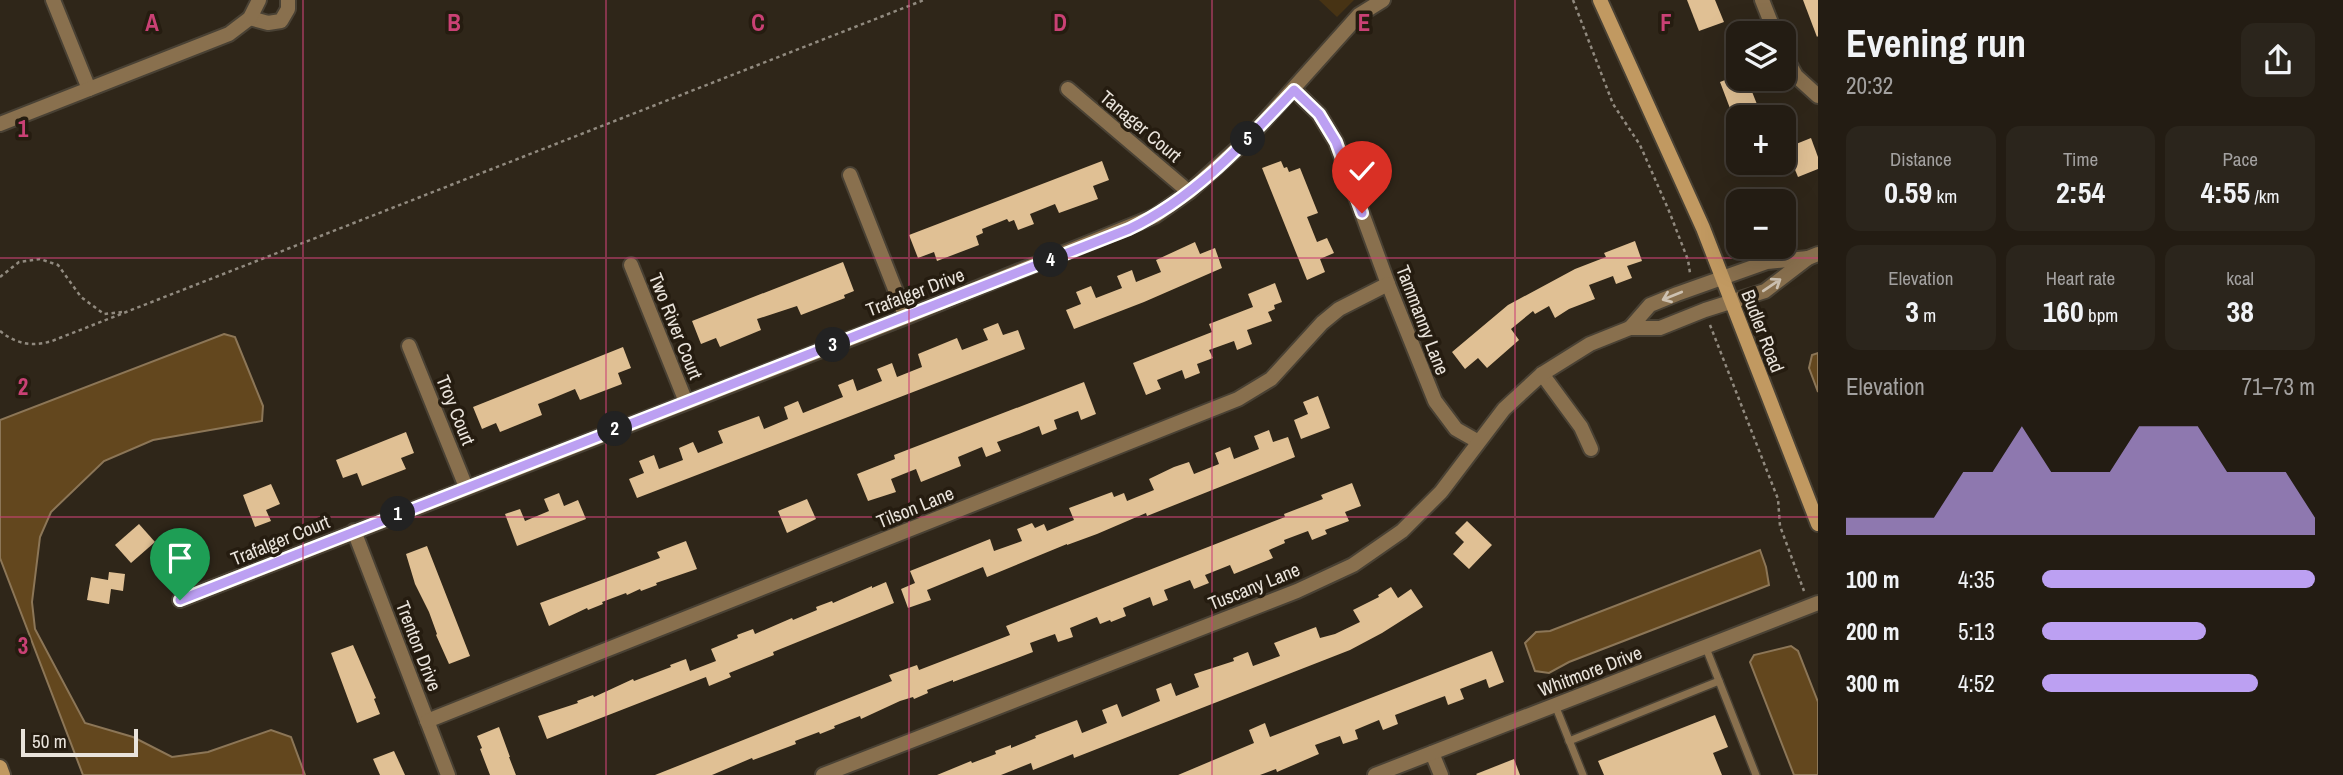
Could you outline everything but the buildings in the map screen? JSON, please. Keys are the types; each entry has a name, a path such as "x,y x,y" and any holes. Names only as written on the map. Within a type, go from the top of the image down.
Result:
{"street":[{"path":"53,0 89,89"},
{"path":"0,124 229,34 250,18 260,0"},
{"path":"250,18 268,23 281,21 288,9 288,0"},
{"name":"Trafalger Drive","path":"354,531 906,317 1129,229 1155,216 1189,192 1249,138 1359,15 1383,0"},
{"name":"Budler Road","path":"1600,0 1703,228 1818,524"},
{"path":"1762,0 1770,21"},
{"path":"1796,76 1818,96"},
{"name":"Tanager Court","path":"1068,89 1189,192"},
{"name":"Tammanny Lane","path":"1294,90 1319,114 1336,142 1388,284 1435,401 1456,429 1478,442"},
{"path":"850,175 906,317"},
{"name":"Tuscany Lane","path":"1630,328 1650,305 1767,262 1813,256"},
{"name":"Tuscany Lane","path":"823,775 1297,591 1353,565 1402,531 1441,492 1504,409 1542,374 1590,344 1630,328 1660,328 1765,291 1813,256"},
{"name":"Two River Court","path":"631,265 686,402"},
{"name":"Tilson Lane","path":"428,721 1238,399 1271,379 1331,315 1388,284"},
{"name":"Troy Court","path":"410,346 466,487"},
{"path":"1542,374 1581,427 1591,449"},
{"name":"Trenton Drive","path":"354,531 448,775"},
{"name":"Trafalger Court","path":"180,600 354,531"},
{"name":"Whitmore Drive","path":"1375,775 1818,603"},
{"path":"1433,753 1441,775"},
{"path":"0,767 3,775"}],"lane":[{"path":"1706,648 1756,775"},
{"path":"1569,741 1719,681"},
{"path":"1555,705 1583,775"}],"path":[{"path":"0,331 22,343 37,346 924,0"},
{"path":"0,277 19,262 40,259 58,265 81,297 104,314 125,312"}],"shaded area":[{"path":"1319,0 1354,0 1337,17"},
{"path":"224,334 235,337 263,406 262,421 153,440 104,461 51,512 40,537 32,602 35,629 85,723 133,737 172,757 208,752 271,730 291,737 305,775 83,775 0,558 0,420"},
{"path":"1818,353 1818,392 1809,368 1812,355"},
{"path":"1760,550 1769,585 1569,662 1549,673 1535,671 1525,643 1536,632 1550,631"},
{"path":"1791,646 1798,651 1818,702 1818,775 1794,775 1750,662 1754,655"}],"route":[{"path":"180,600 1129,229 1155,216 1189,192 1249,138 1294,90 1319,114 1336,142 1362,213"}]}
